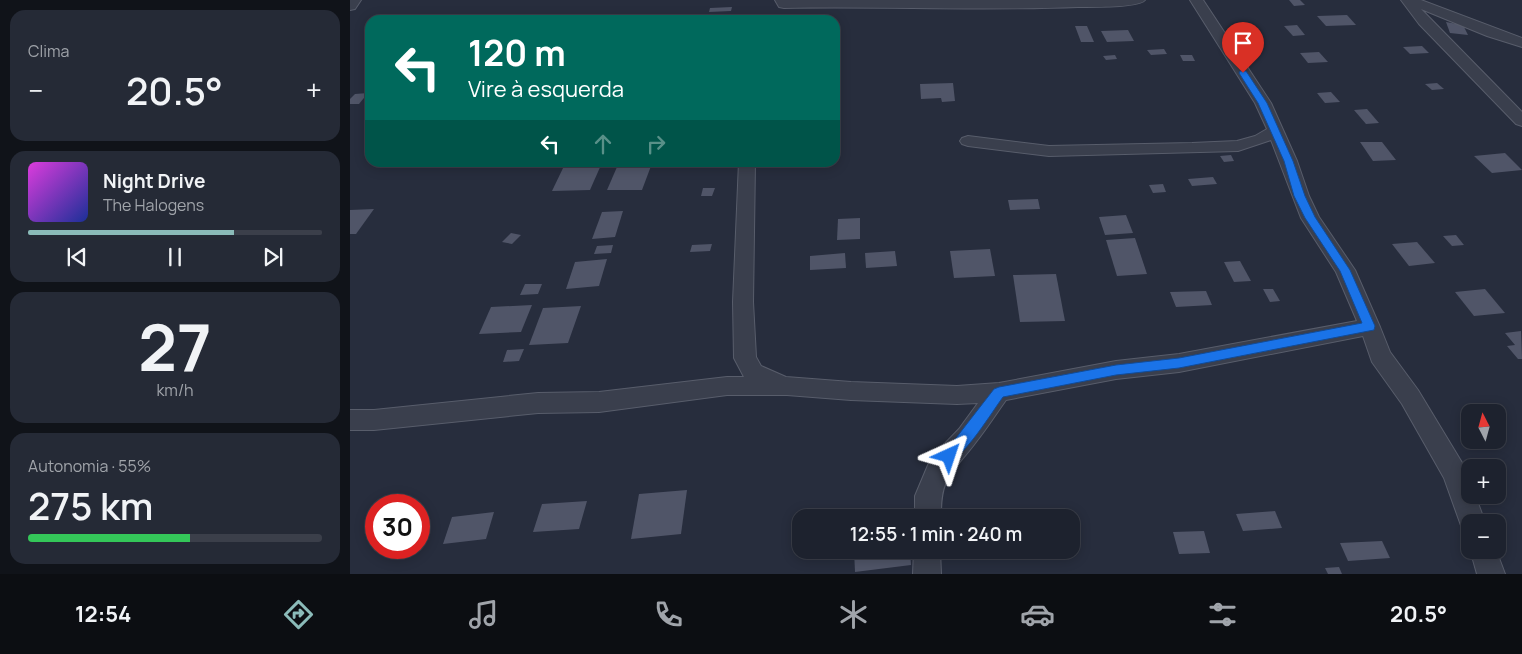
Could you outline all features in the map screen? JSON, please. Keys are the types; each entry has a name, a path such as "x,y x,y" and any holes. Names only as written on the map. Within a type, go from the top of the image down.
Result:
{"street":[{"path":"350,6 355,0"},
{"path":"781,15 782,2 931,6 1012,2 1092,4 1139,0"},
{"path":"1196,0 1263,103 1310,218 1345,270 1370,326 1380,356 1410,398 1455,474 1469,514"},
{"path":"1408,0 1522,43"},
{"path":"1408,0 1424,21 1522,121"},
{"path":"1503,101 1522,98"},
{"path":"968,142 1049,151 1192,148 1238,146 1261,139 1274,132"},
{"path":"747,167 743,302 745,358 752,372 787,386"},
{"path":"350,420 374,420 538,403 600,402 727,386 787,386 851,391 957,395 999,392 1116,370 1179,363 1370,326"},
{"path":"928,509 928,496 940,466 967,436 999,392"},
{"path":"927,559 928,574"},
{"path":"1485,559 1491,574"}],"building":[{"path":"1289,0 1300,0 1305,5 1294,6"},
{"path":"732,7 731,11 709,12 710,8"},
{"path":"1347,15 1356,25 1326,26 1317,16"},
{"path":"1446,22 1463,25 1468,35 1450,33"},
{"path":"1297,25 1305,35 1293,36 1284,26"},
{"path":"1075,26 1087,26 1094,42 1081,42"},
{"path":"1128,30 1134,41 1107,42 1101,31"},
{"path":"1422,46 1429,53 1410,54 1403,47"},
{"path":"1164,49 1167,54 1151,55 1147,50"},
{"path":"1319,52 1328,62 1308,63 1300,53"},
{"path":"1115,55 1117,59 1106,60 1103,56"},
{"path":"1180,55 1192,55 1195,61 1183,61"},
{"path":"953,83 955,101 942,102 941,98 921,99 920,84"},
{"path":"1437,83 1444,89 1432,90 1425,84"},
{"path":"1331,92 1340,102 1325,103 1317,93"},
{"path":"365,93 365,97 359,104 350,104 350,99 355,94"},
{"path":"1367,109 1379,123 1366,124 1354,110"},
{"path":"1360,142 1382,142 1396,160 1373,161"},
{"path":"1505,153 1522,170 1492,173 1474,156"},
{"path":"1231,155 1234,161 1224,162 1220,156"},
{"path":"564,167 600,167 590,190 552,191"},
{"path":"617,167 651,167 642,190 607,190"},
{"path":"1213,177 1217,184 1192,186 1188,179"},
{"path":"1163,184 1166,192 1153,193 1149,185"},
{"path":"703,188 715,188 712,196 701,196"},
{"path":"1038,199 1040,209 1010,210 1008,200"},
{"path":"374,209 356,234 350,234 350,210"},
{"path":"623,211 615,237 592,239 602,212"},
{"path":"1126,215 1133,233 1105,235 1099,217"},
{"path":"860,218 860,239 837,240 838,219"},
{"path":"511,233 521,235 512,244 502,242"},
{"path":"1456,235 1464,245 1452,246 1443,236"},
{"path":"1135,238 1147,274 1117,276 1106,240"},
{"path":"1417,242 1435,263 1409,266 1392,244"},
{"path":"712,244 710,251 690,252 692,245"},
{"path":"613,245 611,253 594,254 597,246"},
{"path":"990,249 995,276 954,278 950,251"},
{"path":"895,251 897,266 866,268 865,253"},
{"path":"845,253 846,268 810,270 810,256"},
{"path":"607,259 599,286 566,289 575,262"},
{"path":"1240,261 1251,281 1234,282 1224,262"},
{"path":"1056,274 1065,321 1020,322 1013,275"},
{"path":"525,284 542,284 538,294 520,295"},
{"path":"1263,289 1273,289 1280,301 1270,302"},
{"path":"1485,289 1505,313 1474,316 1455,292"},
{"path":"1206,291 1212,305 1176,307 1170,292"},
{"path":"532,305 521,332 479,334 491,307"},
{"path":"581,306 568,343 529,345 543,308"},
{"path":"1521,331 1522,359 1518,359 1507,346 1515,345 1505,333"},
{"path":"524,349 519,361 503,362 507,350"},
{"path":"687,490 681,534 631,539 639,494"},
{"path":"587,501 579,529 533,532 542,504"},
{"path":"1275,511 1282,528 1243,531 1236,514"},
{"path":"494,512 486,539 443,544 452,517"},
{"path":"1204,531 1210,553 1179,554 1173,532"},
{"path":"1382,541 1390,558 1348,561 1340,543"},
{"path":"854,559 911,559 911,565 855,572"},
{"path":"1339,567 1342,574 1328,574 1325,568"}],"route":[{"path":"949,456 967,436 999,392 1116,370 1179,363 1370,326 1345,270 1310,218 1263,103 1243,73"}]}
